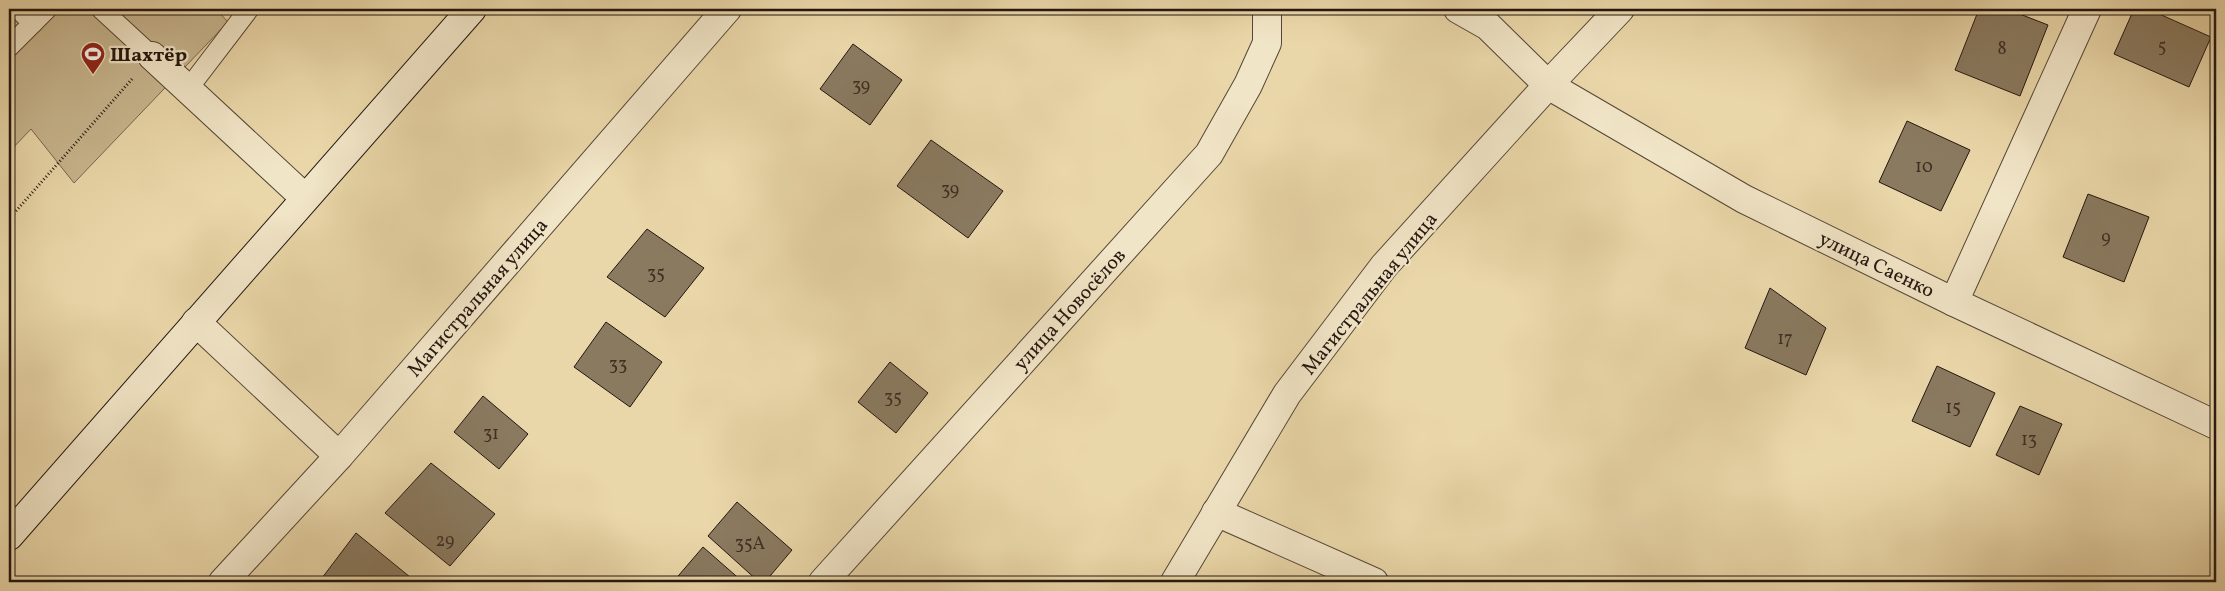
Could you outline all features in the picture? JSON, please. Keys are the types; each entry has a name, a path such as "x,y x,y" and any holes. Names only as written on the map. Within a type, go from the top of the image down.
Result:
{"street":[{"path":"9,536 472,9"},
{"name":"Магистральная улица","path":"223,582 339,456 727,9"},
{"name":"улица Новосёлов","path":"823,582 1209,154 1248,85 1267,43 1268,9"},
{"name":"улица Саенко","path":"1458,9 1488,26 1548,85 1744,199 1954,302 2216,425"},
{"name":"Магистральная улица","path":"1175,582 1287,394 1384,266 1548,85 1620,9"},
{"path":"1954,302 2087,9"},
{"path":"152,56 306,198"},
{"path":"196,322 339,456"},
{"path":"1216,512 1374,582"}],"lane":[{"path":"18,9 33,23"},
{"path":"9,48 47,9"},
{"path":"101,9 152,56"},
{"path":"188,89 249,9"}],"path":[{"path":"9,219 152,56"}],"shaded area":[{"name":"Шахтёр","path":"9,9 216,9 228,22 74,183 31,129 9,152"}],"building":[{"path":"1979,9 2007,9 2048,25 2020,96 1955,70"},
{"path":"2134,9 2148,9 2211,37 2189,87 2114,54"},
{"path":"853,44 902,80 870,125 820,89"},
{"path":"1907,121 1970,150 1941,211 1879,182"},
{"path":"931,140 1003,191 968,238 897,186"},
{"path":"2088,194 2149,217 2124,282 2063,257"},
{"path":"647,229 704,268 665,317 607,277"},
{"path":"1770,288 1826,328 1806,375 1745,348"},
{"path":"606,322 662,362 630,407 574,367"},
{"path":"890,362 928,393 896,433 858,402"},
{"path":"1937,366 1995,393 1970,447 1912,421"},
{"path":"483,396 528,434 499,469 454,432"},
{"path":"2020,406 2062,424 2039,475 1996,455"},
{"path":"431,463 495,514 450,566 385,513"},
{"path":"737,502 792,550 765,582 759,582 708,536"},
{"path":"356,533 410,577 406,582 319,582"},
{"path":"703,547 743,582 673,582"}],"place":[{"name":"Шахтёр","path":"93,75"}]}
